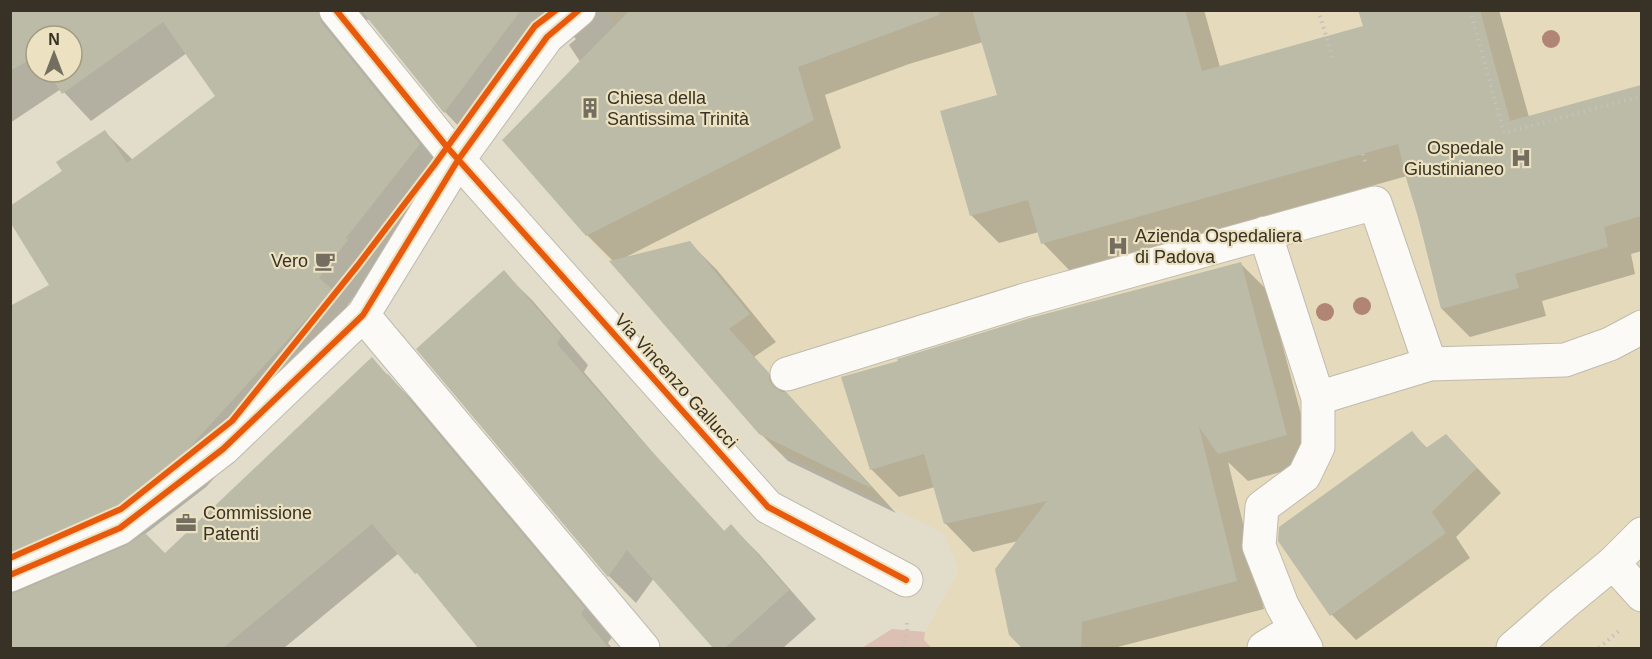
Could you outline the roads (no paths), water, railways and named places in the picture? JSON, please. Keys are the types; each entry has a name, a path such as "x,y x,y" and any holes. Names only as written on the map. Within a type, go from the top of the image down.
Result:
{"street":[{"name":"Via Vincenzo Gallucci","path":"336,10 458,160 768,507 906,580"},
{"path":"10,575 120,528 223,449 363,315 458,160 547,37 579,10"},
{"path":"787,374 1024,300 1375,203 1430,364"},
{"path":"1264,648 1300,639 1282,604 1259,546 1262,507 1304,476 1318,447 1318,398 1265,233"},
{"path":"363,315 643,648"},
{"path":"1318,398 1430,364 1565,360 1610,344 1641,327"},
{"path":"1518,647 1562,604 1613,563 1641,534"},
{"path":"1613,563 1641,595"}],"place":[{"name":"Chiesa della Santissima Trinità","path":"590,108"},
{"name":"Ospedale Giustinianeo","path":"1521,158"},
{"name":"Azienda Ospedaliera di Padova","path":"1118,246"},
{"name":"Vero","path":"325,261"},
{"name":"Commissione Patenti","path":"186,523"}]}
